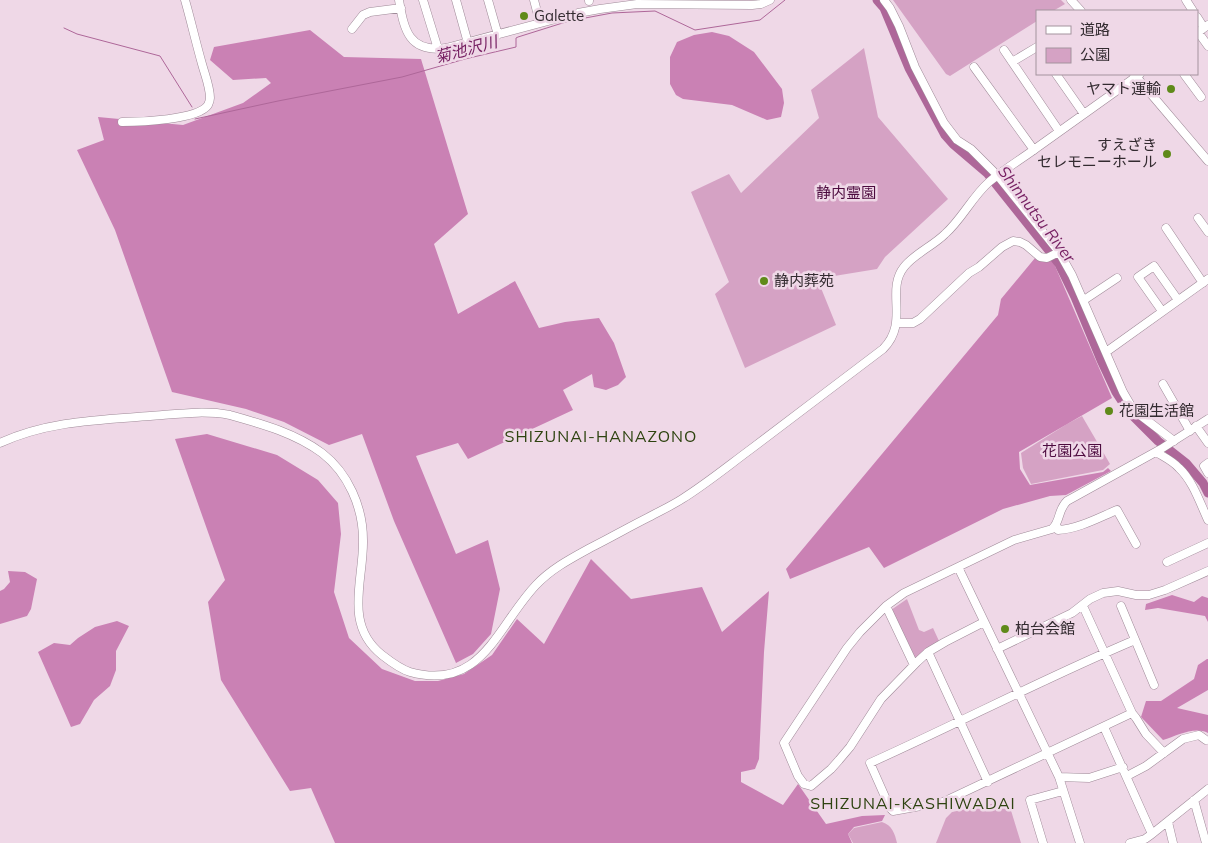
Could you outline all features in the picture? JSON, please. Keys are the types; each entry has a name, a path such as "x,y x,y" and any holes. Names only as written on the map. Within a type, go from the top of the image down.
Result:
{"street":[{"path":"122,122 144,122 177,118 195,114 204,110 208,105 210,100 208,85 185,0"},
{"path":"423,0 438,49"},
{"path":"456,0 468,43"},
{"path":"488,0 498,35"},
{"path":"534,0 540,23"},
{"path":"352,29 363,15 400,4 405,28 412,39 422,46 438,49 468,43 578,13 618,6 689,2 752,5 770,0"},
{"path":"884,0 899,26 915,68 944,123 957,140 971,149 997,177 1058,253 1072,274 1123,392 1130,404 1172,442"},
{"path":"1072,0 1080,10"},
{"path":"1202,29 1208,46"},
{"path":"1012,62 1036,47"},
{"path":"1004,50 1060,132"},
{"path":"974,67 1034,150"},
{"path":"1057,75 1084,114"},
{"path":"0,442 51,426 75,422 200,413 230,416 285,432 298,438 324,454 349,485 356,501 363,540 357,598 358,612 370,643 388,660 409,672 427,675 452,673 474,663 492,645 533,587 555,568 681,500 883,349 891,340 896,324 896,288 899,274 908,262 942,238 989,183 1137,75 1208,161"},
{"path":"1185,75 1202,97"},
{"path":"1198,218 1208,232"},
{"path":"1106,352 1206,281 1166,228"},
{"path":"896,324 912,323 920,319 969,273 1002,247 1013,242 1020,242 1026,245 1040,258 1047,258 1058,253"},
{"path":"1162,311 1138,277 1154,266 1178,300"},
{"path":"1084,300 1117,278"},
{"path":"1163,384 1193,428 1208,443"},
{"path":"984,622 928,652 881,699 840,760 811,786 804,784 798,776 784,743 847,648 886,606 904,593 1014,540 1052,529 1056,526 1060,510 1067,501 1172,442 1208,419"},
{"path":"1158,450 1183,472 1208,520"},
{"path":"1208,463 1204,466 1208,473"},
{"path":"1056,526 1058,530 1068,529 1117,510 1136,544"},
{"path":"1167,562 1208,543"},
{"path":"958,567 1048,754 1063,790 1080,843"},
{"path":"997,649 1072,613 1103,592 1118,591 1143,595 1157,593 1208,571"},
{"path":"886,606 914,665"},
{"path":"1083,606 1132,713 1146,734 1164,753"},
{"path":"1121,606 1154,685"},
{"path":"1132,713 942,802 903,810 893,811 890,808 870,763 1135,640"},
{"path":"928,652 988,782"},
{"path":"1104,727 1152,834"},
{"path":"1127,776 1146,766 1183,738 1199,735 1206,740"},
{"path":"1058,778 1089,778 1123,767"},
{"path":"1134,842 1145,839 1152,834 1208,789"},
{"path":"1043,843 1030,800 1063,790"},
{"path":"1194,800 1206,843"},
{"path":"1168,822 1173,843"}],"green space":[{"path":"893,0 1061,0 1065,4 1055,10 1036,10 1036,22 950,76 946,74"},
{"name":"静内霊園","path":"864,48 878,117 948,199 885,257 877,269 828,277 821,288 836,325 745,368 715,294 729,282 691,192 729,174 741,193 819,118 811,90"},
{"name":"花園公園","path":"1082,416 1110,464 1103,470 1031,484 1023,468 1021,453"},
{"path":"907,599 919,630 924,632 933,628 939,641 915,659 891,610"},
{"path":"996,803 1009,804 1021,843 936,843 946,818 952,812"},
{"path":"882,822 891,828 897,843 853,843 848,834 854,828"}],"shaded area":[{"path":"310,30 344,57 421,59 468,214 434,244 458,314 515,281 539,328 565,322 599,318 614,343 626,377 618,385 606,390 594,387 592,374 563,390 573,410 468,459 458,443 416,456 456,554 488,540 500,589 491,634 473,654 456,663 394,521 362,434 329,445 284,422 246,409 172,392 115,230 77,150 104,140 98,117 183,125 243,103 271,83 266,78 233,80 210,60 214,47"},
{"path":"712,32 729,36 754,52 782,89 784,103 781,117 767,120 732,105 683,99 676,95 670,84 670,57 677,42 694,35"},
{"path":"1035,258 1052,259 1112,398 1019,452 1020,469 1030,485 1103,472 1108,468 1111,471 1066,495 1050,496 1003,509 884,568 869,547 790,579 786,569 998,315 1001,299"},
{"path":"207,434 277,455 318,480 338,503 341,534 334,592 349,638 382,669 415,681 438,681 464,674 492,655 517,619 544,644 591,559 631,599 702,587 722,632 769,591 759,759 755,769 741,772 741,782 783,805 798,784 826,824 862,816 885,815 882,821 854,827 848,834 852,843 335,843 311,788 290,791 221,680 208,602 225,580 175,439"},
{"path":"8,571 25,572 37,579 31,609 27,616 0,624 0,591 10,582"},
{"path":"1172,595 1194,602 1202,596 1208,598 1208,622 1205,616 1158,608 1145,610 1146,604"},
{"path":"117,621 129,626 116,651 116,670 110,686 94,700 80,724 71,727 38,652 54,643 70,645 95,627"},
{"path":"1207,659 1208,690 1177,708 1208,715 1208,733 1191,731 1163,740 1141,717 1146,701 1161,701 1194,679 1198,665"}],"waterway":[{"name":"菊池沢川","path":"195,119 402,77 516,47 516,38 518,37 569,21 612,13 655,11 695,30 760,20 785,0"},
{"name":"Shinnutsu River","path":"877,0 884,8 909,68 945,135 987,173 1059,264 1116,392 1129,412 1158,441 1186,463 1203,483 1208,493"},
{"name":"菊池沢川","path":"64,28 77,34 160,56 192,107"}],"place":[{"name":"Galette","path":"524,16"},
{"name":"ヤマト運輸","path":"1171,89"},
{"name":"すえざき セレモニーホール","path":"1167,154"},
{"name":"静内葬苑","path":"764,281"},
{"name":"花園生活館","path":"1109,411"},
{"name":"柏台会館","path":"1005,629"}],"district":[{"name":"SHIZUNAI-HANAZONO","path":"601,436"},
{"name":"SHIZUNAI-KASHIWADAI","path":"913,803"}]}
